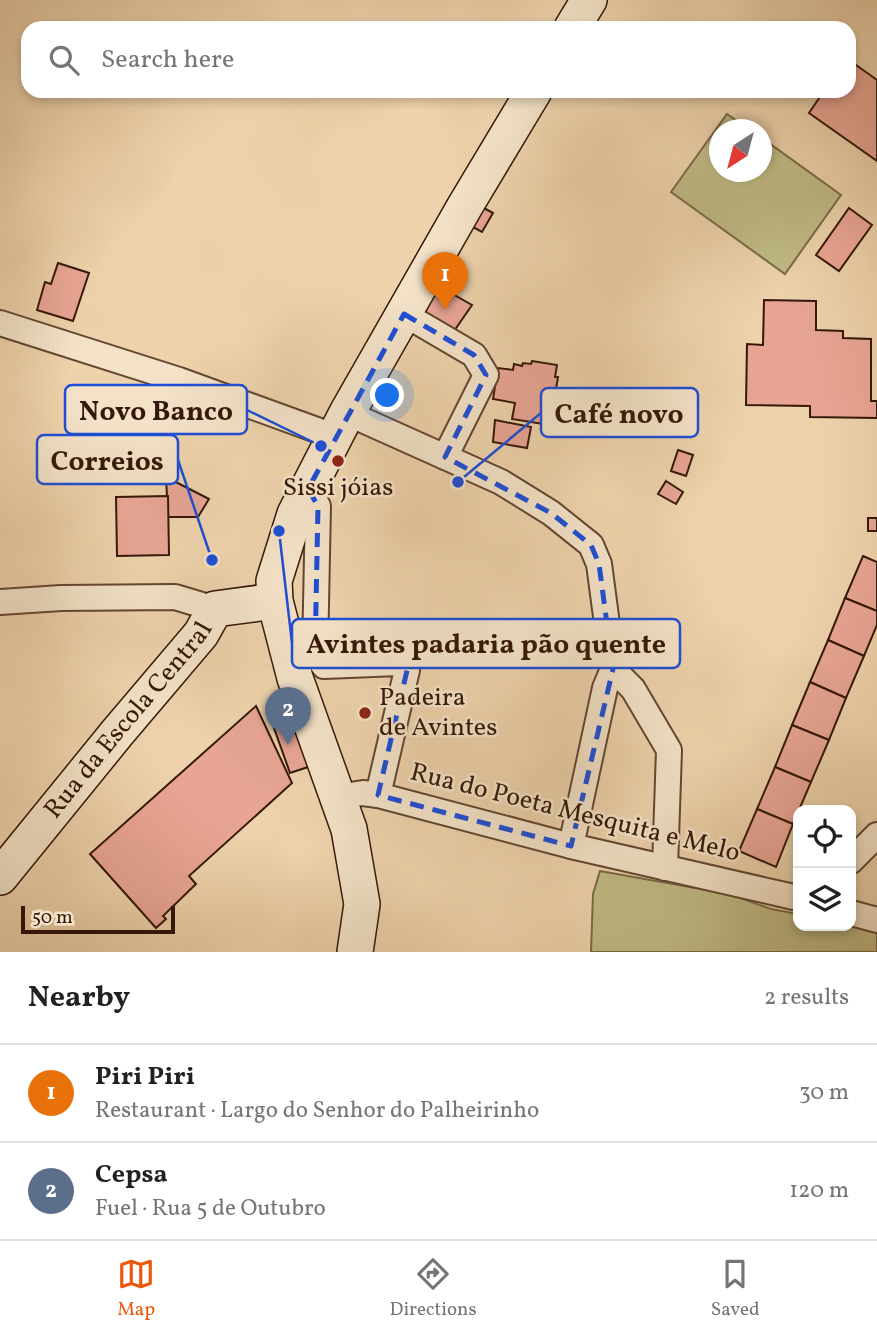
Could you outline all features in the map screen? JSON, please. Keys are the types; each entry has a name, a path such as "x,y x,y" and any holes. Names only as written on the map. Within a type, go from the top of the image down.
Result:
{"street":[{"path":"576,21 589,0"},
{"path":"355,952 362,904 349,829 295,678 275,601 274,581 295,514 308,489 404,314 530,98"},
{"path":"404,314 474,355 486,375 445,457"},
{"path":"0,323 179,380 445,457 501,482 551,513 591,545 599,564 613,669 605,688 571,846"},
{"path":"308,489 318,506 315,654 324,667 399,663 407,670 378,795"},
{"path":"0,602 61,598 175,597 215,609"},
{"name":"Rua da Escola Central","path":"0,877 201,634 215,609 275,601"},
{"path":"613,669 633,689 669,750 665,868"},
{"name":"Rua do Poeta Mesquita e Melo","path":"337,797 363,793 378,795 571,846 793,896"},
{"path":"856,857 877,835"},
{"path":"856,914 877,920"}],"highlighted area":[{"path":"404,314 474,355 486,375 445,457 551,513 591,545 599,564 613,669 571,846 378,795 409,662 324,666 315,654 318,506 308,489"}],"shaded area":[{"path":"709,139 709,182 772,182 772,145 841,195 785,274 671,192"},
{"path":"600,871 729,894 771,909 793,913 793,931 856,931 856,925 877,928 877,952 591,952 593,894"}],"building":[{"path":"856,65 877,80 877,161 809,113 819,98 856,98"},
{"path":"482,207 493,213 482,232 471,226"},
{"path":"849,208 872,225 839,271 816,255"},
{"path":"58,263 89,273 73,321 37,310 45,282 51,284"},
{"path":"435,284 472,305 452,334 419,315"},
{"path":"764,300 816,301 816,330 843,331 843,338 871,339 871,401 877,401 877,418 810,417 810,406 746,405 747,344 763,345"},
{"path":"532,361 557,365 555,377 558,377 550,425 512,419 515,403 493,399 498,368 513,370 514,364 522,366 523,363 531,364"},
{"path":"495,420 531,427 527,448 493,442"},
{"path":"678,450 693,455 686,476 671,471"},
{"path":"166,477 209,499 198,517 168,517"},
{"path":"666,481 683,492 676,504 658,494"},
{"path":"168,496 169,555 117,556 116,497"},
{"path":"868,518 877,518 877,531 868,531"},
{"path":"863,556 877,562 877,611 845,598"},
{"path":"845,598 877,611 877,625 864,656 828,640"},
{"path":"828,640 864,656 846,698 810,682"},
{"path":"810,682 846,698 829,740 792,725"},
{"path":"256,706 292,783 189,876 196,884 163,916 166,919 156,928 90,854"},
{"path":"290,707 311,766 290,773 269,714"},
{"path":"792,725 829,740 811,782 775,767"},
{"path":"775,767 811,782 801,805 793,805 793,824 757,809"},
{"path":"757,809 793,824 776,867 739,851"}],"place":[{"name":"Piri Piri","path":"445,310"},
{"name":"Novo Banco","path":"321,446"},
{"name":"Sissi jóias","path":"338,461"},
{"name":"Café novo","path":"458,482"},
{"name":"Avintes padaria pão quente","path":"279,531"},
{"name":"Correios","path":"212,560"},
{"name":"Padeira de Avintes","path":"365,713"},
{"name":"Cepsa","path":"288,745"}]}
